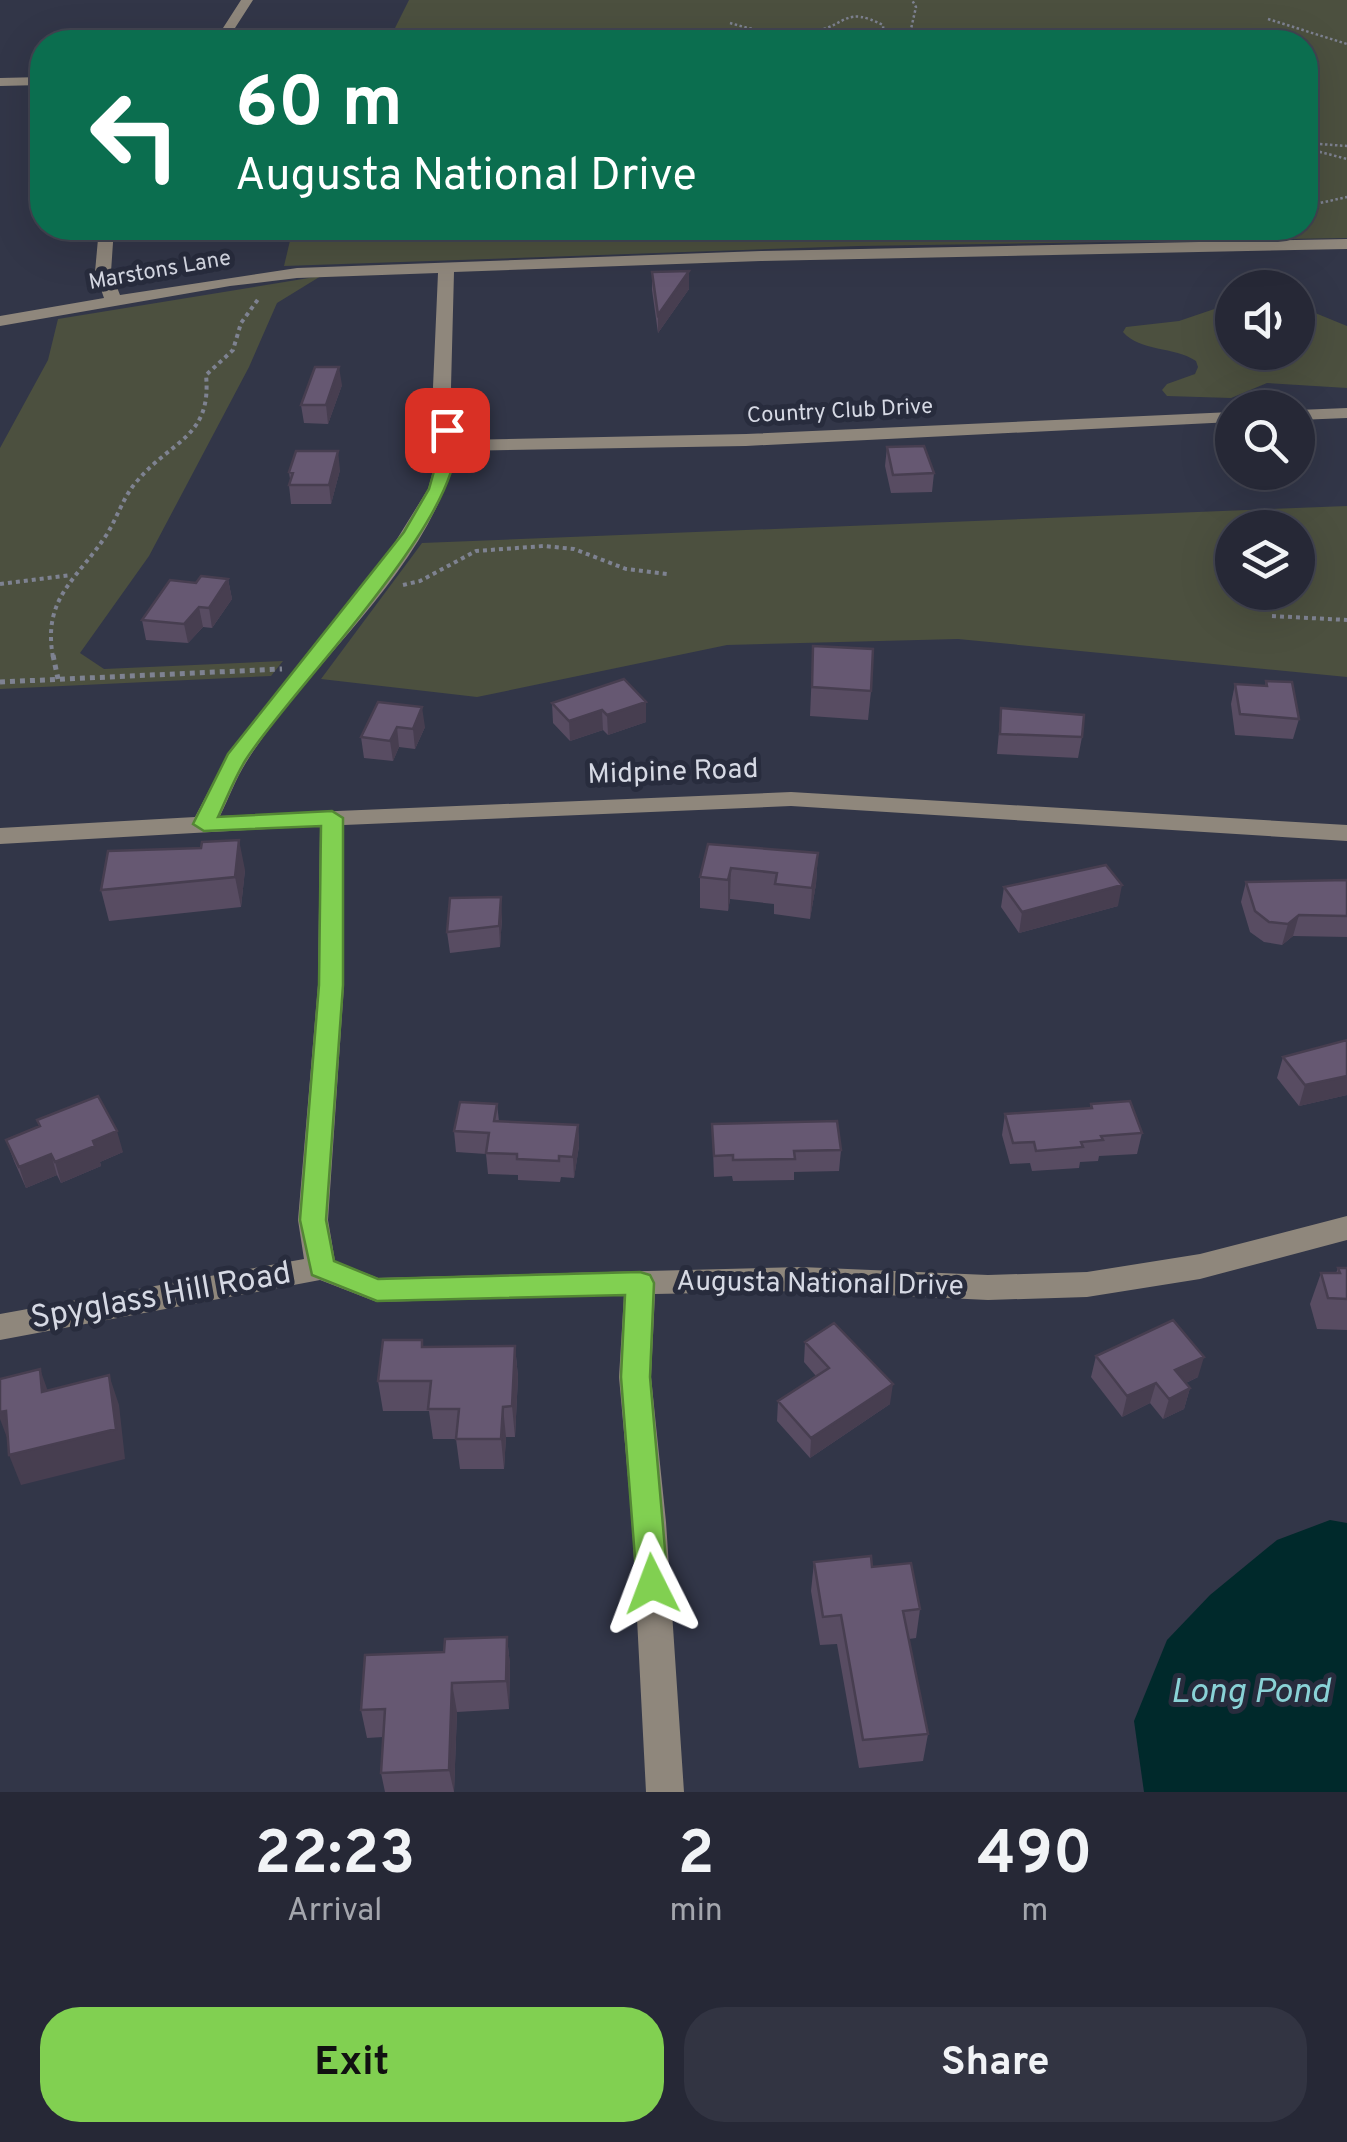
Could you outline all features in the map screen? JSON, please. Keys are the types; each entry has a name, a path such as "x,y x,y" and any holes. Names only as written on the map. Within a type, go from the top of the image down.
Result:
{"street":[{"path":"228,30 247,0"},
{"path":"0,82 30,81"},
{"path":"105,240 103,272 114,301"},
{"name":"Marstons Lane","path":"0,321 297,274 761,256 1347,244"},
{"path":"204,824 236,759 412,534 438,489 449,446 442,387 446,268"},
{"path":"1315,414 1347,413"},
{"name":"Country Club Drive","path":"449,446 746,440 1215,419"},
{"name":"Midpine Road","path":"0,836 791,799 1347,833"},
{"path":"322,1268 313,1220 331,985 332,818"},
{"name":"Augusta National Drive","path":"322,1268 377,1290 818,1279 942,1288 1053,1288 1208,1263 1347,1228"},
{"name":"Spyglass Hill Road","path":"0,1326 322,1268"},
{"path":"640,1283 636,1377 665,1792"}],"path":[{"path":"911,30 916,6 912,0"},
{"path":"821,30 837,20 861,17 883,25 883,30"},
{"path":"1268,19 1303,30"},
{"path":"730,23 750,30"},
{"path":"1318,35 1347,44"},
{"path":"1318,145 1347,146"},
{"path":"1318,150 1347,160"},
{"path":"1318,203 1347,197"},
{"path":"58,679 48,620 56,597 104,540 134,485 175,452 195,428 210,396 206,375 234,350 248,312 275,284 297,274"},
{"path":"369,590 420,581 476,551 544,546 574,548 626,570 667,574"},
{"path":"0,584 74,574"},
{"path":"1272,616 1347,620"},
{"path":"0,682 306,667"}],"shaded area":[{"path":"409,0 1347,0 1347,238 1318,238 1318,30 394,30"},
{"path":"290,240 1225,240 859,246 284,266"},
{"path":"321,276 277,303 249,367 149,556 80,653 104,669 283,661 271,676 0,689 0,448 48,360 58,319"},
{"path":"1215,309 1215,370 1315,370 1315,313 1347,326 1347,388 1267,383 1250,390 1215,390 1215,398 1167,396 1162,390 1167,384 1195,374 1196,361 1138,343 1123,332 1126,327 1179,321"},
{"path":"1347,506 1347,677 958,639 727,645 477,697 321,679 422,543 1215,511 1215,610 1315,610 1315,510 1247,510"}],"water":[{"name":"Long Pond","path":"1330,1520 1347,1523 1347,1792 1144,1792 1134,1721 1167,1640 1210,1595 1277,1540"}],"building":[{"path":"689,271 658,315 652,272"},
{"path":"315,367 339,367 326,405 301,405"},
{"path":"924,446 934,473 893,475 887,447"},
{"path":"296,451 338,451 329,485 289,485"},
{"path":"201,576 228,579 209,608 199,607 184,624 142,620 170,580 196,583"},
{"path":"813,646 873,649 871,691 812,687"},
{"path":"624,679 646,702 607,715 602,710 569,721 552,703"},
{"path":"1266,681 1292,682 1299,719 1240,714 1235,684 1267,686"},
{"path":"378,702 422,707 413,729 397,727 390,741 361,737"},
{"path":"1001,708 1084,715 1082,737 1000,734"},
{"path":"239,840 235,877 101,890 108,851 201,848 202,842"},
{"path":"708,844 818,853 812,888 775,884 777,873 731,868 728,880 700,877"},
{"path":"1106,865 1122,885 1022,912 1004,887"},
{"path":"1347,880 1347,916 1299,915 1288,924 1269,922 1255,911 1246,882"},
{"path":"501,897 499,926 447,932 450,898"},
{"path":"1347,1040 1347,1076 1305,1085 1283,1057"},
{"path":"98,1096 117,1131 93,1141 95,1146 55,1162 51,1154 19,1167 6,1140 40,1126 37,1120"},
{"path":"1130,1101 1142,1133 1101,1136 1103,1140 1081,1142 1083,1147 1036,1151 1034,1142 1013,1143 1005,1114 1092,1108 1091,1104"},
{"path":"460,1102 497,1104 494,1121 578,1125 573,1157 559,1156 559,1161 486,1153 489,1133 454,1131"},
{"path":"837,1121 841,1150 794,1151 795,1159 733,1160 733,1155 714,1156 712,1124"},
{"path":"1338,1268 1347,1268 1347,1299 1328,1298 1321,1273 1340,1273"},
{"path":"1173,1320 1204,1357 1175,1370 1190,1388 1169,1399 1156,1383 1127,1396 1096,1356"},
{"path":"834,1323 893,1384 811,1438 778,1401 829,1368 805,1342"},
{"path":"383,1340 422,1340 422,1347 515,1346 512,1406 503,1407 501,1439 456,1439 459,1409 428,1409 431,1381 378,1381"},
{"path":"40,1369 42,1392 109,1375 116,1429 9,1455 6,1411 0,1412 0,1379"},
{"path":"871,1556 872,1567 911,1563 920,1609 903,1611 928,1734 863,1740 841,1615 823,1617 814,1562"},
{"path":"507,1637 506,1681 452,1683 449,1770 381,1773 385,1709 361,1710 365,1655 444,1652 445,1639"}],"route":[{"path":"447,430 449,446 438,489 412,534 387,571 359,601 236,759 204,824 332,818 331,985 313,1220 322,1268 377,1290 640,1283 636,1377 652,1584"}]}
